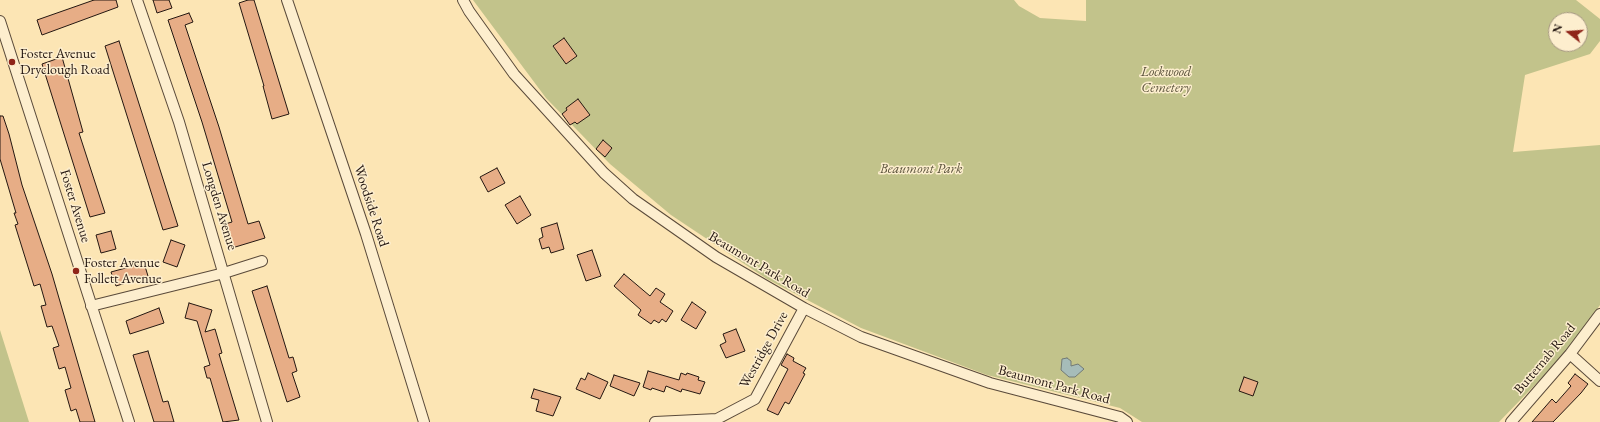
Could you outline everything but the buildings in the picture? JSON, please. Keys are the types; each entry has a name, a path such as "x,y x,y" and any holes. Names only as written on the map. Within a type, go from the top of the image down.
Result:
{"street":[{"name":"Longden Avenue","path":"137,0 179,122 267,422"},
{"name":"Woodside Road","path":"287,0 366,234 424,422"},
{"name":"Beaumont Park Road","path":"463,0 469,11 514,74 604,173 633,199 716,257 804,308 861,337 990,383 1120,417 1127,422"},
{"name":"Foster Avenue","path":"0,21 129,422"},
{"path":"91,306 262,262"},
{"name":"Westridge Drive","path":"655,422 717,419 755,399 804,308"},
{"name":"Butternab Road","path":"1511,422 1570,354 1600,314"},
{"path":"1570,354 1600,381"}],"green space":[{"name":"Beaumont Park","path":"473,0 1014,0 1019,6 1040,18 1086,21 1086,0 1576,0 1600,19 1600,41 1590,54 1525,75 1513,152 1600,145 1600,305 1560,359 1499,422 1142,422 1120,408 987,375 861,328 767,279 671,215 610,164 546,98"},
{"path":"0,330 29,422 0,422"}],"water":[{"path":"1067,358 1071,361 1071,366 1078,364 1084,369 1075,377 1069,377 1061,370 1062,359"}],"place":[{"name":"Foster Avenue Dryclough Road","path":"12,62"},
{"name":"Foster Avenue Follett Avenue","path":"76,271"}],"park label":[{"name":"Lockwood Cemetery","path":"1166,80"}]}
